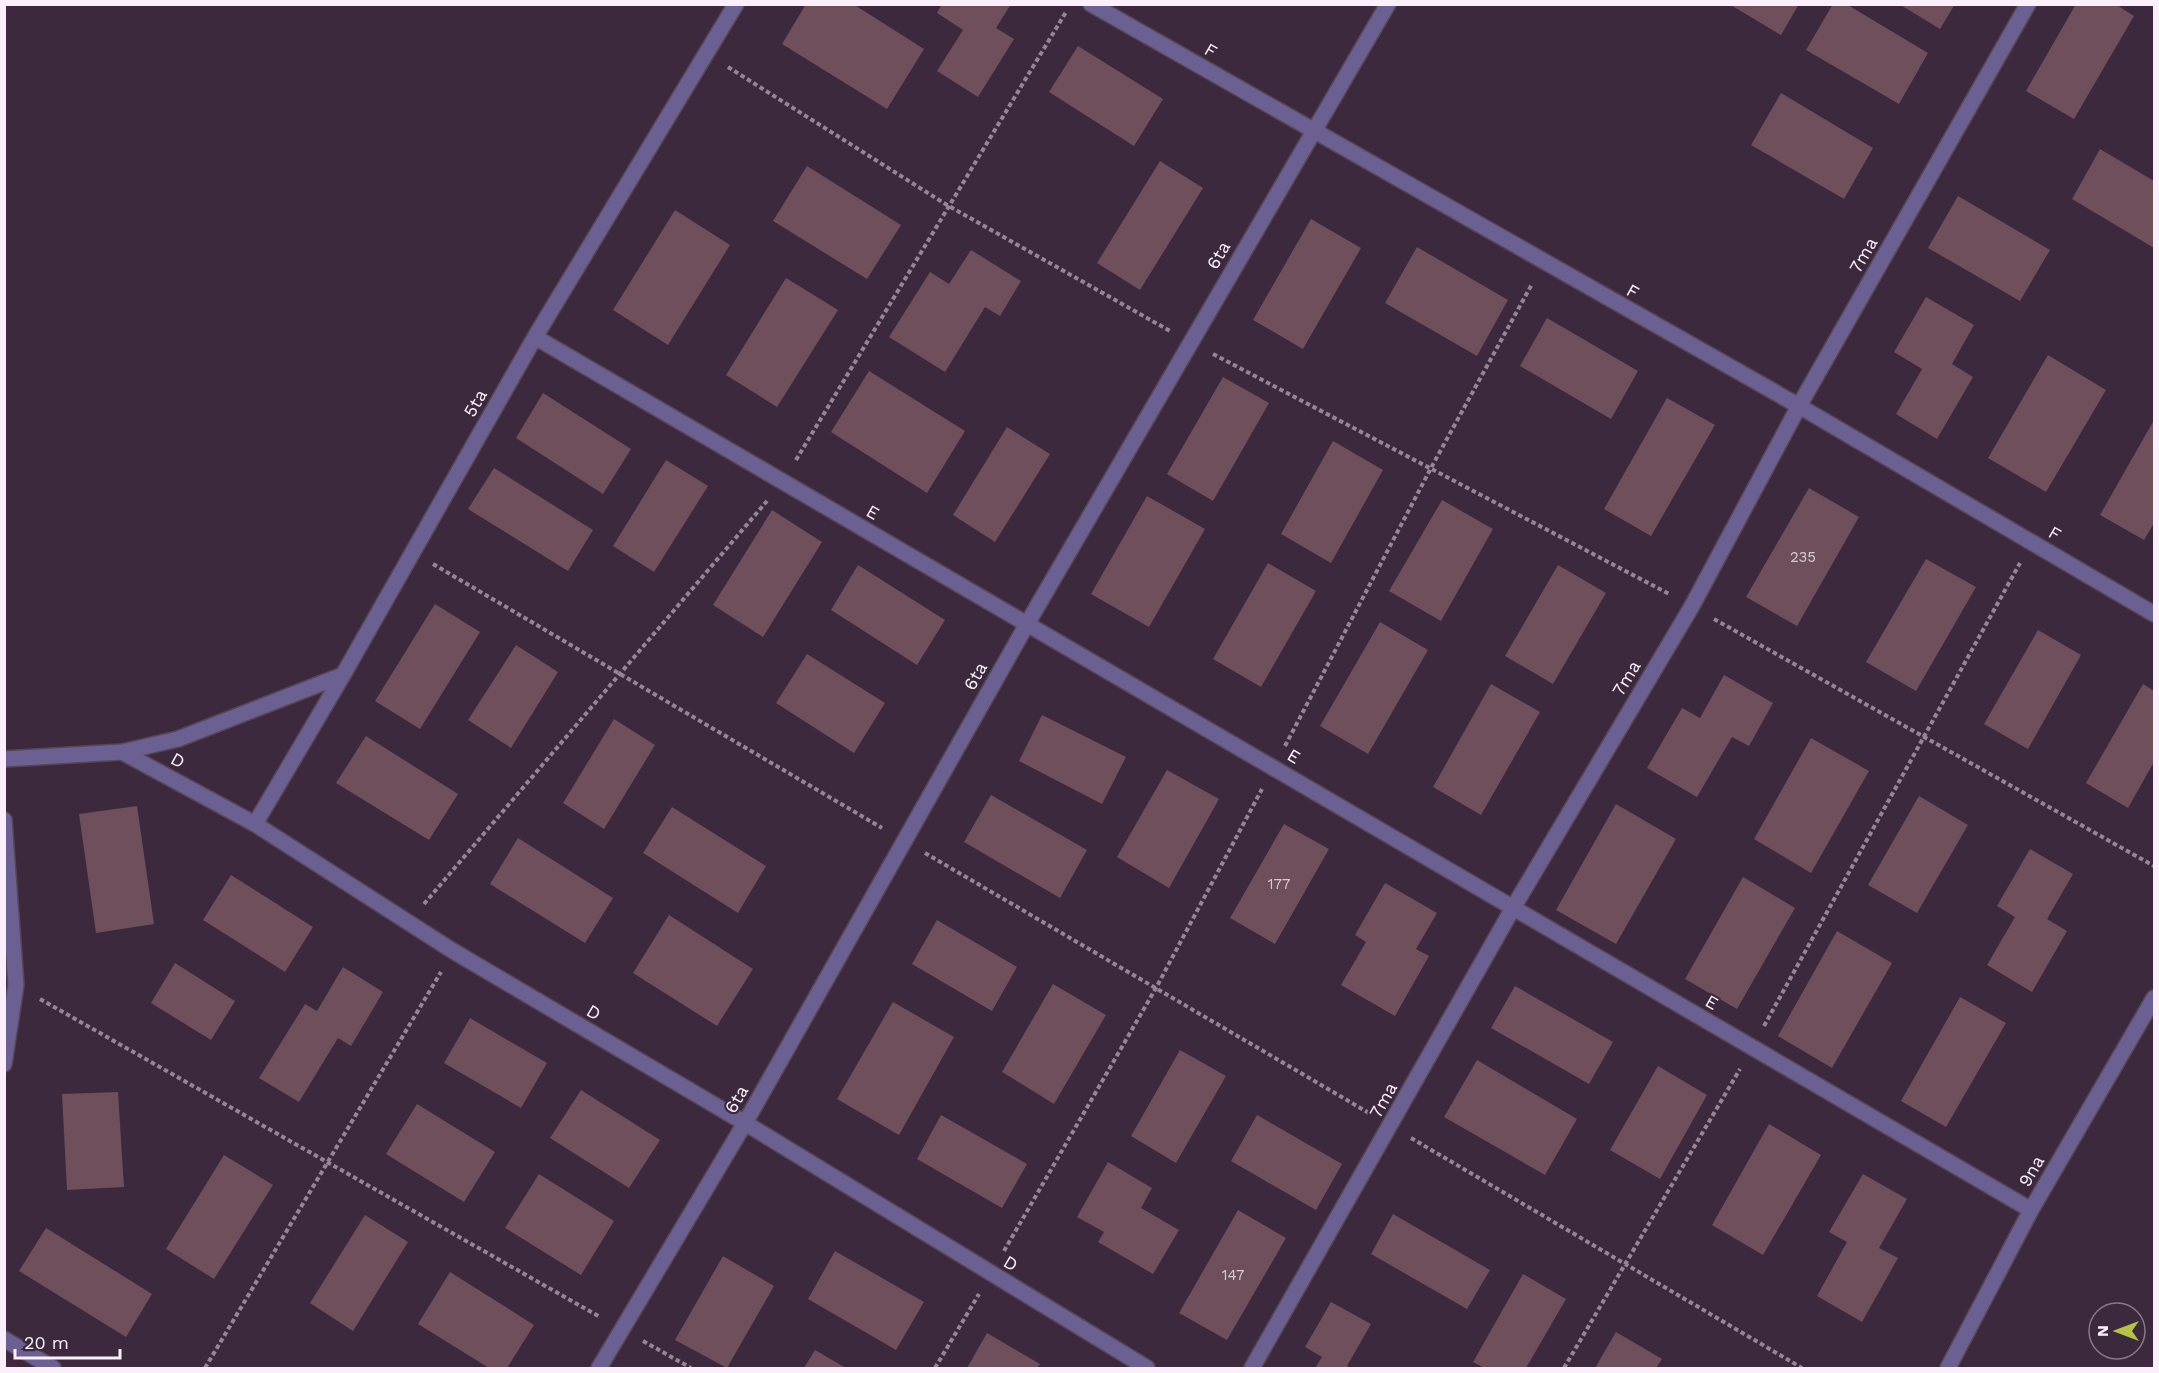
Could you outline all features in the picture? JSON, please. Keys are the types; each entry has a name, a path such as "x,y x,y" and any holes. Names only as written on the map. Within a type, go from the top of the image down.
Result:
{"street":[{"name":"5ta","path":"255,824 343,675 535,337 736,4"},
{"name":"F","path":"1091,4 1799,406 2154,614"},
{"name":"6ta","path":"599,1368 745,1123 1189,342 1388,4"},
{"name":"7ma","path":"1251,1368 1513,908 1692,606 1799,406 2028,4"},
{"name":"E","path":"535,337 2031,1210"},
{"path":"4,759 122,752 178,739 343,675"},
{"name":"D","path":"122,752 255,824 453,951 745,1123 1147,1368"},
{"path":"4,819 16,985 4,1064"},
{"name":"9na","path":"1948,1368 2031,1210 2154,998"},
{"path":"4,1339 53,1368"}],"path":[{"path":"707,54 948,205 1189,342 1692,606 2154,866"},
{"path":"935,1368 1156,988 1431,468 1544,263"},
{"path":"1563,1368 1752,1048 2032,542"},
{"path":"412,552 1802,1368"},
{"path":"205,1368 453,951"},
{"path":"16,985 691,1368"}],"building":[{"path":"806,4 853,4 924,49 887,109 782,44"},
{"path":"942,4 1011,4 996,28 1014,39 978,97 937,71 963,30 937,13"},
{"path":"1729,4 1799,4 1781,35"},
{"path":"1833,4 1846,4 1928,53 1899,104 1806,50"},
{"path":"1899,4 1955,4 1940,29"},
{"path":"2076,4 2115,4 2134,16 2074,119 2026,91"},
{"path":"1078,46 1163,99 1134,146 1049,92"},
{"path":"1781,93 1873,148 1844,199 1751,145"},
{"path":"2100,149 2154,181 2154,248 2072,199"},
{"path":"1160,161 1203,188 1140,290 1097,263"},
{"path":"807,166 901,225 867,279 773,221"},
{"path":"1958,196 2050,250 2020,301 1928,248"},
{"path":"675,210 730,245 668,345 613,310"},
{"path":"1311,219 1361,248 1303,349 1253,320"},
{"path":"1417,247 1508,300 1477,356 1385,303"},
{"path":"971,250 1021,281 1000,316 985,307 945,372 889,337 930,272 949,284"},
{"path":"786,278 838,310 777,407 726,375"},
{"path":"1926,297 1974,325 1952,364 1973,377 1937,439 1896,414 1922,369 1894,352"},
{"path":"1547,318 1638,371 1611,419 1520,366"},
{"path":"2048,355 2106,390 2046,492 1988,458"},
{"path":"869,371 965,431 927,493 831,432"},
{"path":"1223,377 1269,403 1213,501 1167,474"},
{"path":"543,393 631,449 603,494 516,438"},
{"path":"1667,398 1715,425 1651,536 1604,509"},
{"path":"2154,420 2154,523 2144,540 2100,515"},
{"path":"1007,427 1050,454 995,542 953,515"},
{"path":"1333,441 1383,470 1331,563 1281,534"},
{"path":"666,460 708,486 654,572 613,546"},
{"path":"494,468 593,530 568,571 468,509"},
{"path":"1809,488 1859,517 1797,626 1746,597"},
{"path":"1147,496 1205,529 1149,627 1091,594"},
{"path":"1442,500 1493,529 1441,621 1389,591"},
{"path":"772,510 822,542 763,637 713,605"},
{"path":"1926,559 1976,587 1916,691 1866,662"},
{"path":"1268,563 1316,591 1261,687 1213,659"},
{"path":"858,565 945,620 917,665 831,610"},
{"path":"1558,565 1606,593 1553,684 1505,656"},
{"path":"435,604 480,632 420,729 375,701"},
{"path":"1380,622 1428,650 1368,754 1320,726"},
{"path":"2038,630 2081,655 2028,749 1984,724"},
{"path":"516,645 558,672 511,748 468,720"},
{"path":"807,654 885,703 854,753 776,703"},
{"path":"1724,675 1773,703 1749,746 1732,737 1697,797 1647,768 1682,708 1700,718"},
{"path":"1491,684 1540,712 1481,815 1433,787"},
{"path":"2143,684 2154,691 2154,762 2128,808 2086,783"},
{"path":"1042,715 1126,757 1102,804 1019,761"},
{"path":"614,719 655,745 604,829 563,803"},
{"path":"366,736 458,794 429,840 336,783"},
{"path":"1811,738 1869,771 1811,873 1754,839"},
{"path":"1167,770 1219,799 1169,888 1117,857"},
{"path":"991,795 1087,850 1060,898 964,842"},
{"path":"1919,796 1968,825 1917,913 1868,885"},
{"path":"1616,804 1676,839 1616,944 1556,910"},
{"path":"137,806 154,924 96,933 79,814"},
{"path":"672,807 766,866 738,913 643,853"},
{"path":"1284,824 1329,849 1275,944 1230,918"},
{"path":"518,838 613,898 585,943 490,884"},
{"path":"2030,849 2073,874 2047,919 2067,931 2032,992 1987,965 2015,917 1997,906"},
{"path":"231,875 313,927 285,972 203,920"},
{"path":"1743,877 1795,908 1737,1009 1685,979"},
{"path":"1385,883 1437,913 1416,949 1429,956 1395,1016 1341,985 1366,942 1355,935"},
{"path":"669,915 753,969 717,1026 633,973"},
{"path":"937,920 1017,967 992,1011 912,964"},
{"path":"1837,931 1892,963 1832,1068 1778,1036"},
{"path":"175,963 235,1001 211,1040 151,1003"},
{"path":"343,967 383,992 351,1046 338,1038 299,1102 259,1078 305,1004 317,1011"},
{"path":"1053,984 1106,1015 1054,1104 1002,1072"},
{"path":"1515,986 1613,1042 1589,1084 1491,1028"},
{"path":"1960,997 2006,1023 1946,1127 1901,1101"},
{"path":"893,1002 954,1037 899,1135 837,1099"},
{"path":"470,1018 547,1063 521,1108 444,1063"},
{"path":"1180,1050 1226,1076 1176,1163 1131,1136"},
{"path":"1477,1060 1577,1119 1545,1175 1444,1117"},
{"path":"1658,1066 1707,1095 1660,1179 1610,1150"},
{"path":"581,1090 660,1140 629,1188 550,1138"},
{"path":"118,1092 124,1187 67,1190 62,1094"},
{"path":"417,1104 495,1152 464,1202 386,1154"},
{"path":"941,1115 1027,1164 1002,1208 917,1159"},
{"path":"1257,1115 1342,1164 1316,1210 1231,1161"},
{"path":"1769,1124 1821,1155 1763,1255 1712,1225"},
{"path":"224,1155 273,1185 214,1279 166,1249"},
{"path":"1108,1162 1152,1188 1141,1208 1179,1230 1153,1274 1098,1242 1104,1232 1077,1217"},
{"path":"539,1174 614,1221 581,1275 505,1228"},
{"path":"1863,1174 1907,1199 1879,1248 1898,1258 1862,1322 1817,1296 1847,1242 1829,1232"},
{"path":"1238,1210 1286,1238 1227,1340 1179,1313"},
{"path":"1393,1214 1490,1270 1467,1309 1371,1254"},
{"path":"365,1215 408,1242 353,1331 310,1303"},
{"path":"46,1228 152,1294 126,1337 19,1271"},
{"path":"835,1251 924,1302 896,1350 808,1299"},
{"path":"723,1256 774,1286 727,1368 675,1340"},
{"path":"450,1272 534,1325 507,1368 489,1368 418,1324"},
{"path":"1523,1274 1566,1299 1526,1368 1484,1368 1473,1362"},
{"path":"1331,1302 1371,1324 1347,1366 1352,1368 1315,1368 1322,1357 1305,1347"},
{"path":"1616,1332 1662,1359 1656,1368 1595,1368"},
{"path":"987,1333 1040,1364 1037,1368 967,1368"},
{"path":"815,1350 846,1368 804,1368"}]}
